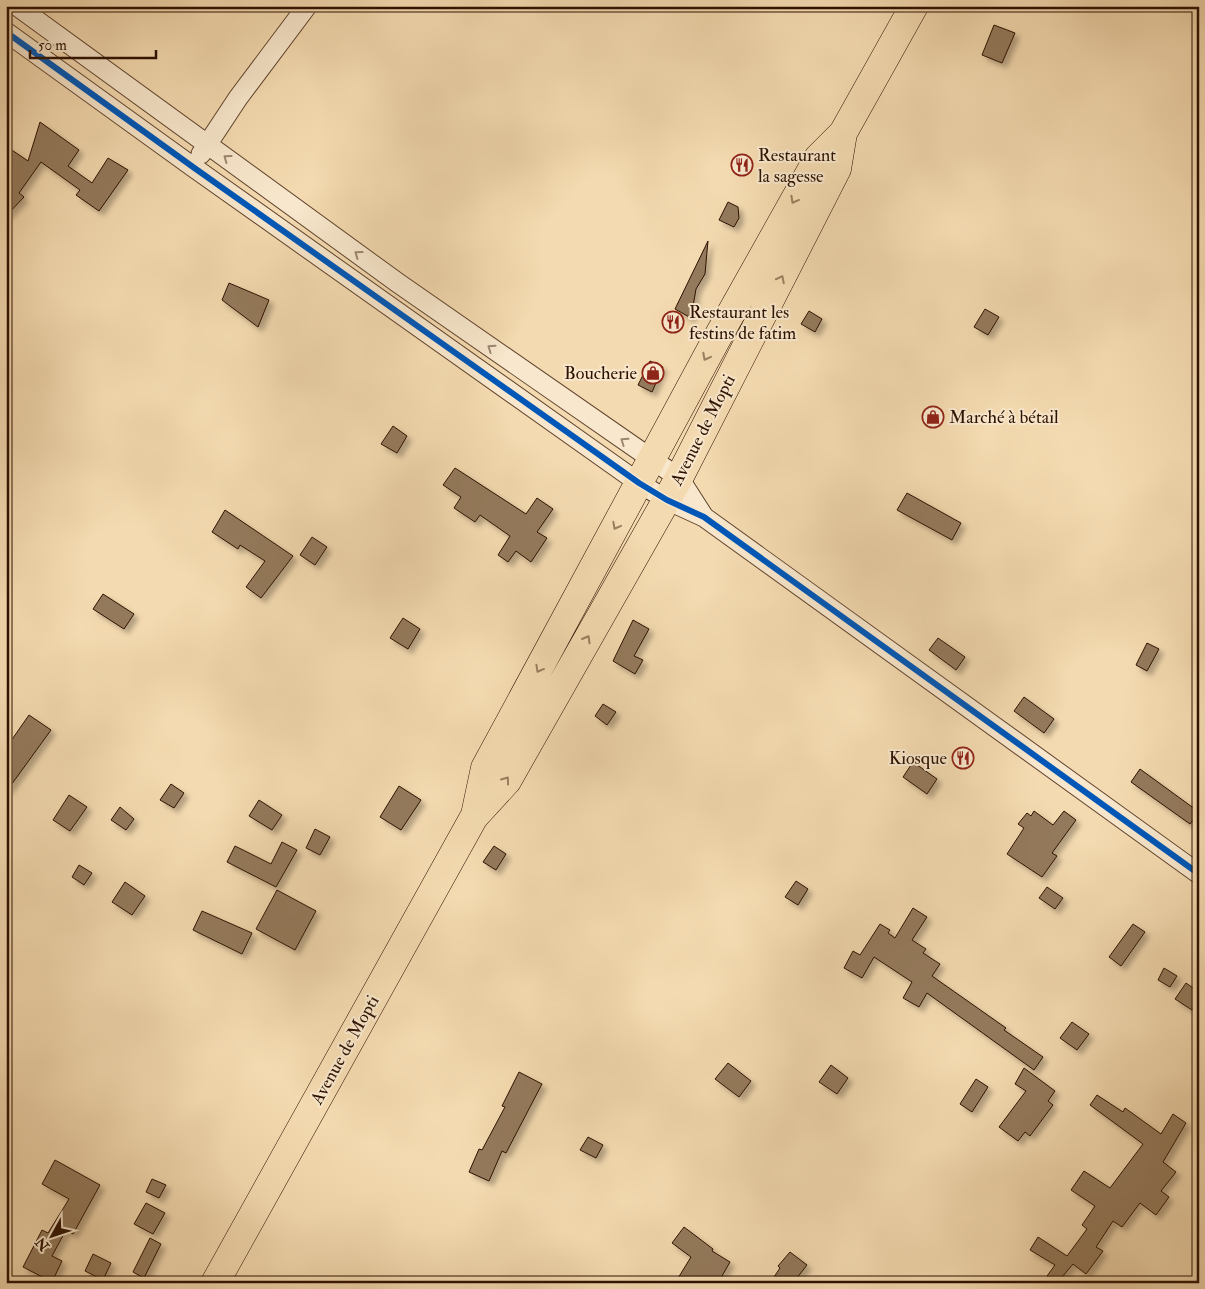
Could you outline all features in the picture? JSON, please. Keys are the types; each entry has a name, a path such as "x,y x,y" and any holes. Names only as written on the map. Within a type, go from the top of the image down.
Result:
{"main road":[{"name":"Avenue de Mopti","path":"474,816 485,768 645,472 818,158 843,133 914,6"},
{"name":"Avenue de Mopti","path":"215,1283 474,816 507,781 673,489 836,169 843,133"}],"street":[{"path":"17,6 398,283 645,472 673,489"},
{"path":"193,168 238,98 303,8"},
{"path":"6,32 193,168 673,489 704,517 1199,874"}],"building":[{"path":"994,25 1015,33 1002,63 982,55"},
{"path":"40,122 79,150 68,166 92,183 108,158 128,170 99,211 76,195 80,190 41,162 19,193 24,197 6,216 6,146 28,161"},
{"path":"728,202 738,207 739,218 734,227 719,220"},
{"path":"708,241 705,274 696,289 691,318 675,309"},
{"path":"229,283 269,300 258,327 222,300"},
{"path":"985,309 999,317 988,335 974,327"},
{"path":"809,311 822,319 815,332 801,324"},
{"path":"650,361 663,367 652,392 638,385"},
{"path":"393,426 407,436 397,453 381,444"},
{"path":"455,468 526,514 537,498 553,509 537,532 547,538 531,562 516,551 508,562 498,555 510,536 480,515 475,522 454,508 461,497 443,485"},
{"path":"907,493 961,523 952,540 897,510"},
{"path":"225,510 293,556 261,598 246,587 265,561 240,545 238,549 212,532"},
{"path":"312,537 327,547 315,565 300,555"},
{"path":"103,594 134,614 124,629 93,609"},
{"path":"403,618 420,629 408,649 390,638"},
{"path":"633,620 649,629 634,656 643,660 635,674 613,661"},
{"path":"938,638 965,657 956,670 929,650"},
{"path":"1147,643 1159,649 1147,671 1136,665"},
{"path":"1024,697 1054,719 1044,733 1014,711"},
{"path":"603,704 616,712 607,725 595,716"},
{"path":"29,715 51,730 6,792 6,748"},
{"path":"913,762 937,779 927,794 903,777"},
{"path":"1140,769 1199,812 1190,824 1131,782"},
{"path":"171,784 184,793 174,808 160,800"},
{"path":"399,786 421,800 401,830 380,817"},
{"path":"69,795 87,807 70,831 53,820"},
{"path":"259,800 282,815 272,830 249,816"},
{"path":"120,807 134,819 126,830 111,820"},
{"path":"1034,811 1053,825 1064,811 1076,820 1052,853 1057,856 1042,877 1007,854 1024,828 1018,824 1027,813 1031,816"},
{"path":"315,829 330,837 320,855 306,848"},
{"path":"282,842 297,850 276,887 227,862 235,846 271,864"},
{"path":"494,846 506,854 496,870 483,862"},
{"path":"79,865 92,873 84,885 72,877"},
{"path":"796,881 808,889 798,905 785,897"},
{"path":"125,882 145,896 132,915 112,902"},
{"path":"1047,887 1063,898 1055,909 1039,898"},
{"path":"277,890 316,911 295,950 256,929"},
{"path":"913,908 927,917 912,940 926,949 923,953 940,964 932,976 1006,1028 1004,1030 1043,1057 1034,1070 927,993 919,1007 903,998 912,982 874,957 862,978 844,968 853,951 860,955 880,924 890,930 888,933 895,938"},
{"path":"202,911 252,933 242,954 193,930"},
{"path":"1133,924 1145,932 1121,966 1109,957"},
{"path":"1164,968 1177,976 1170,987 1158,980"},
{"path":"1186,983 1199,992 1199,1001 1192,1010 1175,999"},
{"path":"1072,1022 1089,1034 1077,1050 1060,1038"},
{"path":"728,1063 751,1081 739,1097 715,1079"},
{"path":"831,1065 848,1078 837,1094 819,1082"},
{"path":"1024,1068 1055,1091 1048,1101 1053,1105 1030,1136 1025,1132 1018,1141 999,1127 1026,1091 1015,1084"},
{"path":"519,1072 542,1084 506,1153 502,1151 489,1181 469,1172 479,1149 482,1150 505,1107 502,1106"},
{"path":"976,1079 988,1087 972,1112 960,1104"},
{"path":"1097,1095 1123,1112 1125,1108 1161,1134 1173,1114 1186,1123 1163,1162 1176,1172 1161,1191 1169,1197 1156,1215 1140,1203 1122,1227 1113,1221 1096,1247 1103,1251 1086,1274 1073,1264 1057,1283 1047,1276 1055,1265 1030,1250 1038,1237 1067,1256 1087,1229 1082,1225 1095,1206 1071,1190 1084,1171 1110,1188 1143,1144 1090,1105"},
{"path":"588,1137 603,1145 596,1158 580,1150"},
{"path":"55,1160 100,1185 73,1234 66,1230 52,1256 62,1261 52,1282 23,1267 42,1230 48,1233 69,1199 42,1184"},
{"path":"152,1179 166,1185 159,1198 146,1192"},
{"path":"146,1203 165,1213 153,1234 134,1224"},
{"path":"684,1227 713,1249 712,1251 730,1262 718,1283 675,1283 691,1257 672,1243"},
{"path":"150,1238 161,1244 144,1278 133,1272"},
{"path":"790,1252 807,1265 793,1283 770,1283 780,1268 778,1266"},
{"path":"93,1254 111,1263 103,1280 85,1271"}],"cycle path":[{"path":"6,32 639,483 667,500 704,517 1199,874"}],"place":[{"name":"Restaurant la sagesse","path":"742,165"},
{"name":"Restaurant les festins de fatim","path":"673,322"},
{"name":"Boucherie","path":"653,373"},
{"name":"Marché à bétail","path":"933,417"},
{"name":"Kiosque","path":"963,758"}]}
